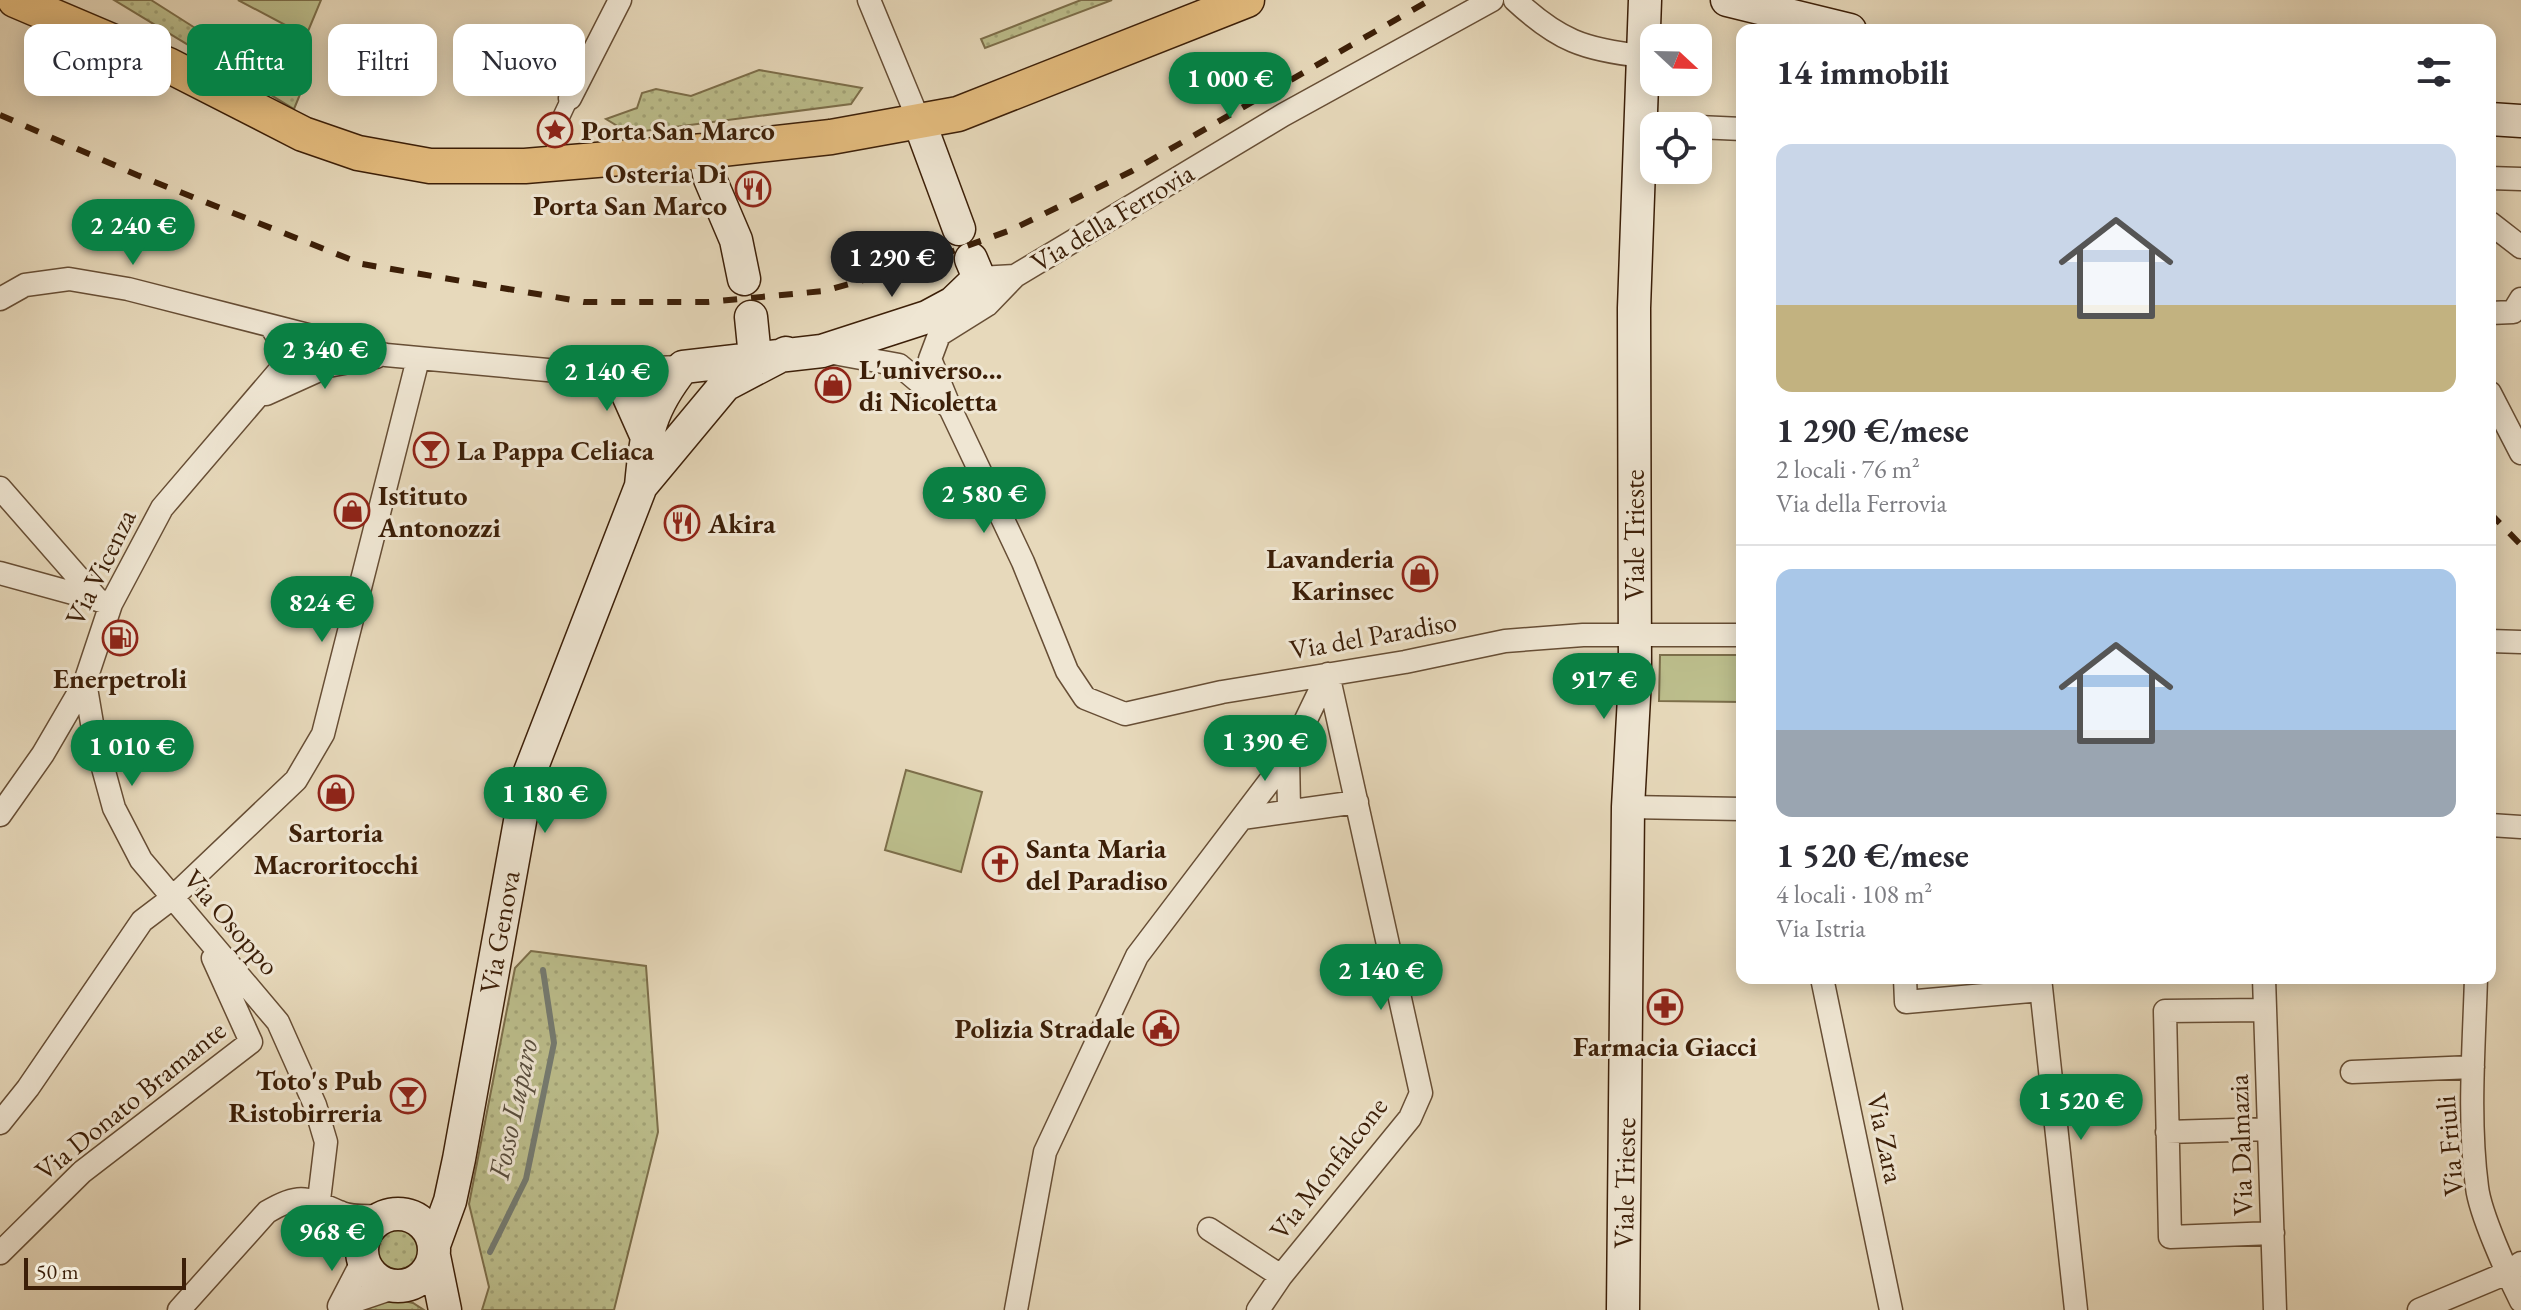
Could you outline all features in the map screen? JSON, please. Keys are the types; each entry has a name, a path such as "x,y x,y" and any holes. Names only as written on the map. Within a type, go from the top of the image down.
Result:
{"main road":[{"path":"15,0 155,59 303,134 358,153 430,166 555,164 704,151 831,137 960,113 1247,0"},
{"path":"919,121 950,98 1190,0"},
{"name":"Viale Trieste","path":"1644,24 1645,0"},
{"path":"1727,0 1825,24"},
{"path":"2496,119 2521,121"},
{"path":"919,121 959,229"},
{"path":"704,151 710,179 736,240 744,279"},
{"name":"Viale Trieste","path":"1623,1310 1628,807 1645,184"},
{"name":"Via della Ferrovia","path":"683,367 822,351 927,317 953,303 975,268"},
{"path":"657,442 725,385 770,355 751,317"},
{"path":"657,442 667,387 683,367"},
{"path":"617,370 657,442"},
{"name":"Via Genova","path":"428,1240 441,1197 459,1159 528,777 657,442"},
{"path":"432,1310 401,1287 371,1275 362,1255 368,1230 385,1216 395,1214 428,1240 445,1310"},
{"path":"401,1287 425,1275 428,1240"}],"street":[{"path":"555,164 555,130 620,0"},
{"path":"869,0 919,121"},
{"name":"Via della Ferrovia","path":"975,268 1015,276 1283,115 1492,0"},
{"path":"1515,0 1541,25 1569,42 1602,52 1640,56"},
{"path":"1712,128 1736,129"},
{"path":"2496,178 2521,179"},
{"path":"2496,228 2521,247"},
{"path":"950,408 930,359 939,335 987,305 1015,276"},
{"name":"Via Vicenza","path":"0,299 25,285 69,279 128,289 386,355 558,371 617,370"},
{"path":"2496,313 2513,312 2521,299"},
{"name":"Via Vicenza","path":"0,815 43,754 85,682 105,602 162,508 273,381 284,360 281,337 272,328"},
{"path":"822,351 899,365 950,408"},
{"name":"Via Vicenza","path":"254,400 313,371 386,355"},
{"path":"0,1123 28,1088 142,921 171,899 296,780 323,734 418,359"},
{"name":"Via della Ferrovia","path":"617,370 683,367"},
{"path":"2496,405 2521,453"},
{"name":"Via del Paradiso","path":"950,408 1023,562 1067,671 1085,698 1125,714 1505,641 1634,635 1736,635"},
{"path":"0,488 105,602"},
{"path":"0,573 105,602"},
{"path":"2496,641 2521,642"},
{"path":"1016,1310 1045,1152 1137,956 1288,757 1328,674"},
{"name":"Via Monfalcone","path":"1258,1310 1281,1276 1410,1118 1421,1093 1328,674"},
{"name":"Via Osoppo","path":"85,682 94,735 114,808 141,860 278,1022 315,1105 326,1142 319,1200"},
{"path":"1288,757 1289,809"},
{"path":"1242,818 1289,809 1357,802"},
{"path":"1628,807 1736,809"},
{"path":"2496,825 2521,827"},
{"name":"Via Donato Bramante","path":"0,1253 82,1172 251,1042 203,935"},
{"name":"Via Zara","path":"1823,984 1891,1310"},
{"path":"1905,984 1906,1002 2041,984 2076,1310"},
{"name":"Via Dalmazia","path":"2264,984 2275,1310"},
{"name":"Via Friuli","path":"2476,984 2473,1067 2477,1189 2514,1268 2521,1301"},
{"path":"2265,1010 2165,1011 2170,1237 2273,1233"},
{"path":"2352,1072 2473,1067"},
{"path":"2167,1132 2269,1129"},
{"path":"179,1310 267,1212 292,1200 319,1200 340,1212 385,1216"},
{"path":"338,1308 362,1255 340,1212"},
{"name":"Via Monfalcone","path":"1209,1229 1281,1276"},
{"path":"2419,1310 2514,1268"},
{"path":"338,1308 401,1287"}],"green space":[{"path":"114,0 151,0 189,24 187,44 171,35 171,24 154,24"},
{"path":"238,0 321,0 311,24 283,24"},
{"path":"1081,0 1112,0 985,48 981,39"},
{"path":"759,70 862,88 851,104 629,133 606,119 637,108 642,93 656,89 691,96"},
{"path":"273,96 299,96 294,109"},
{"path":"1660,655 1736,655 1736,702 1659,701"},
{"path":"906,770 982,792 961,872 885,850"},
{"path":"531,951 646,966 658,1132 614,1310 482,1310 489,1287 469,1204 515,968"},
{"path":"398,1225 416,1232 423,1250 416,1268 398,1275 380,1268 373,1250 380,1232"},
{"path":"391,1298 413,1303 424,1310 354,1310"}],"waterway":[{"name":"Fosso Luparo","path":"490,1252 526,1179 554,1043 543,970"}],"railway":[{"path":"0,115 137,175 362,264 584,302 708,302 824,291 906,268 1011,230 1132,171 1430,0"},
{"path":"2496,519 2521,545"}],"place":[{"name":"Porta San Marco","path":"555,130"},
{"name":"Osteria Di Porta San Marco","path":"753,189"},
{"name":"L'universo... di Nicoletta","path":"833,385"},
{"name":"La Pappa Celiaca","path":"431,450"},
{"name":"Istituto Antonozzi","path":"352,511"},
{"name":"Akira","path":"682,523"},
{"name":"Lavanderia Karinsec","path":"1420,574"},
{"name":"Enerpetroli","path":"120,638"},
{"name":"Sartoria Macroritocchi","path":"336,793"},
{"name":"Santa Maria del Paradiso","path":"1000,864"},
{"name":"Farmacia Giacci","path":"1665,1007"},
{"name":"Polizia Stradale","path":"1161,1028"},
{"name":"Toto's Pub Ristobirreria","path":"408,1096"}]}
